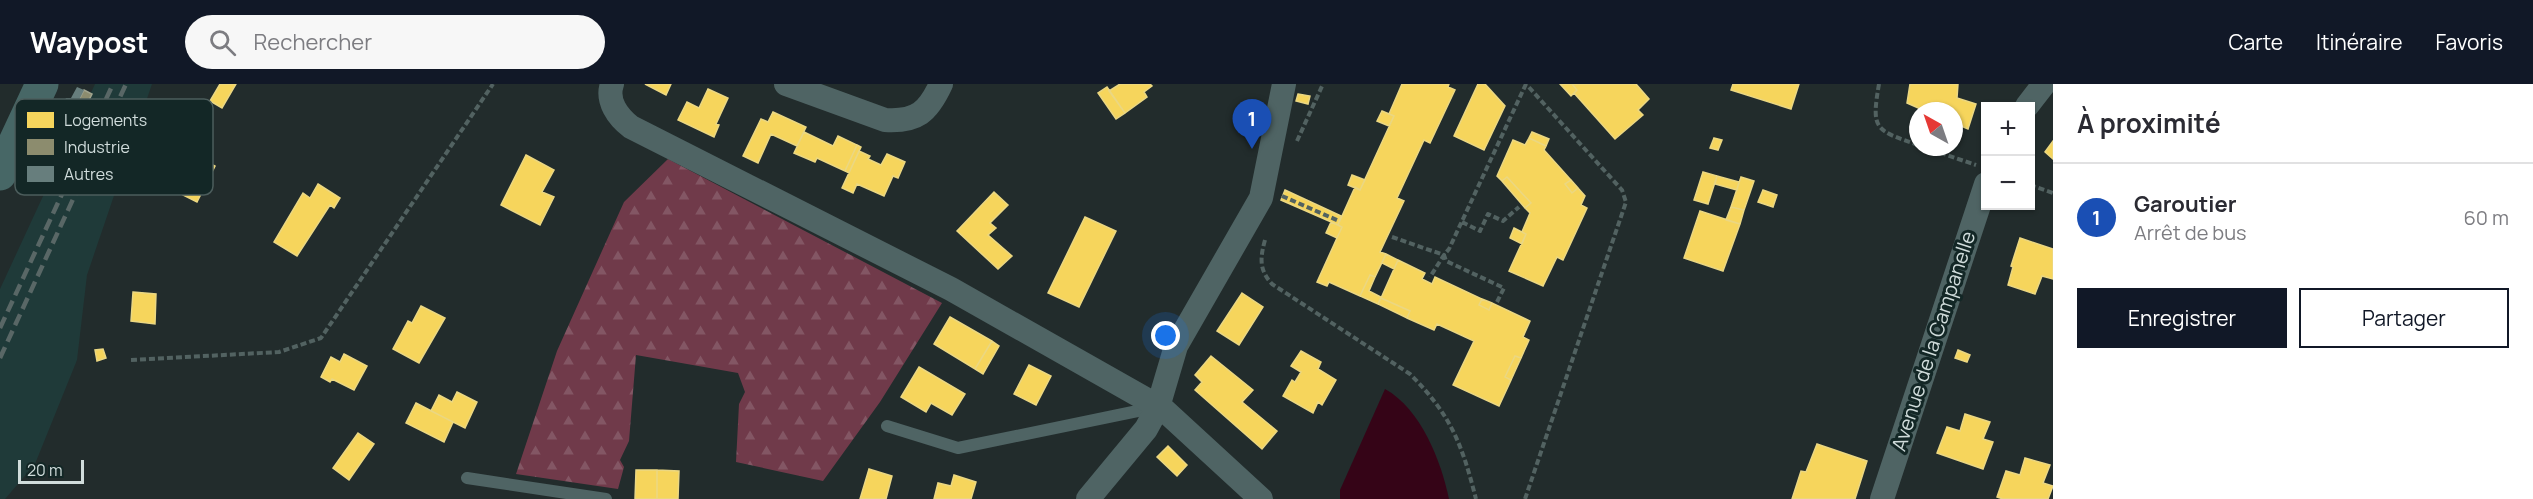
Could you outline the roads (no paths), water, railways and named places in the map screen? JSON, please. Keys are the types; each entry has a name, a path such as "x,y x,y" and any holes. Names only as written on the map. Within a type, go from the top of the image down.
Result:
{"highway":[{"path":"35,99 42,84"},
{"path":"0,174 15,142"}],"street":[{"path":"612,84 609,92 615,108 621,119 631,128 951,289 1163,409 1261,499"},
{"path":"786,84 885,120 897,121 912,118 923,112 932,103 941,84"},
{"path":"1088,499 1146,429 1158,407 1176,346 1261,198 1284,84"},
{"path":"2030,102 2044,84"},
{"name":"Avenue de la Campanelle","path":"1881,499 1981,178"}],"lane":[{"path":"887,426 958,448 1158,407"},
{"path":"467,478 606,499"}],"railway":[{"path":"106,99 113,84"},
{"path":"119,99 126,84"},
{"path":"0,328 62,195"},
{"path":"0,358 75,195"}],"place":[{"name":"Garoutier","path":"1252,149"}]}
